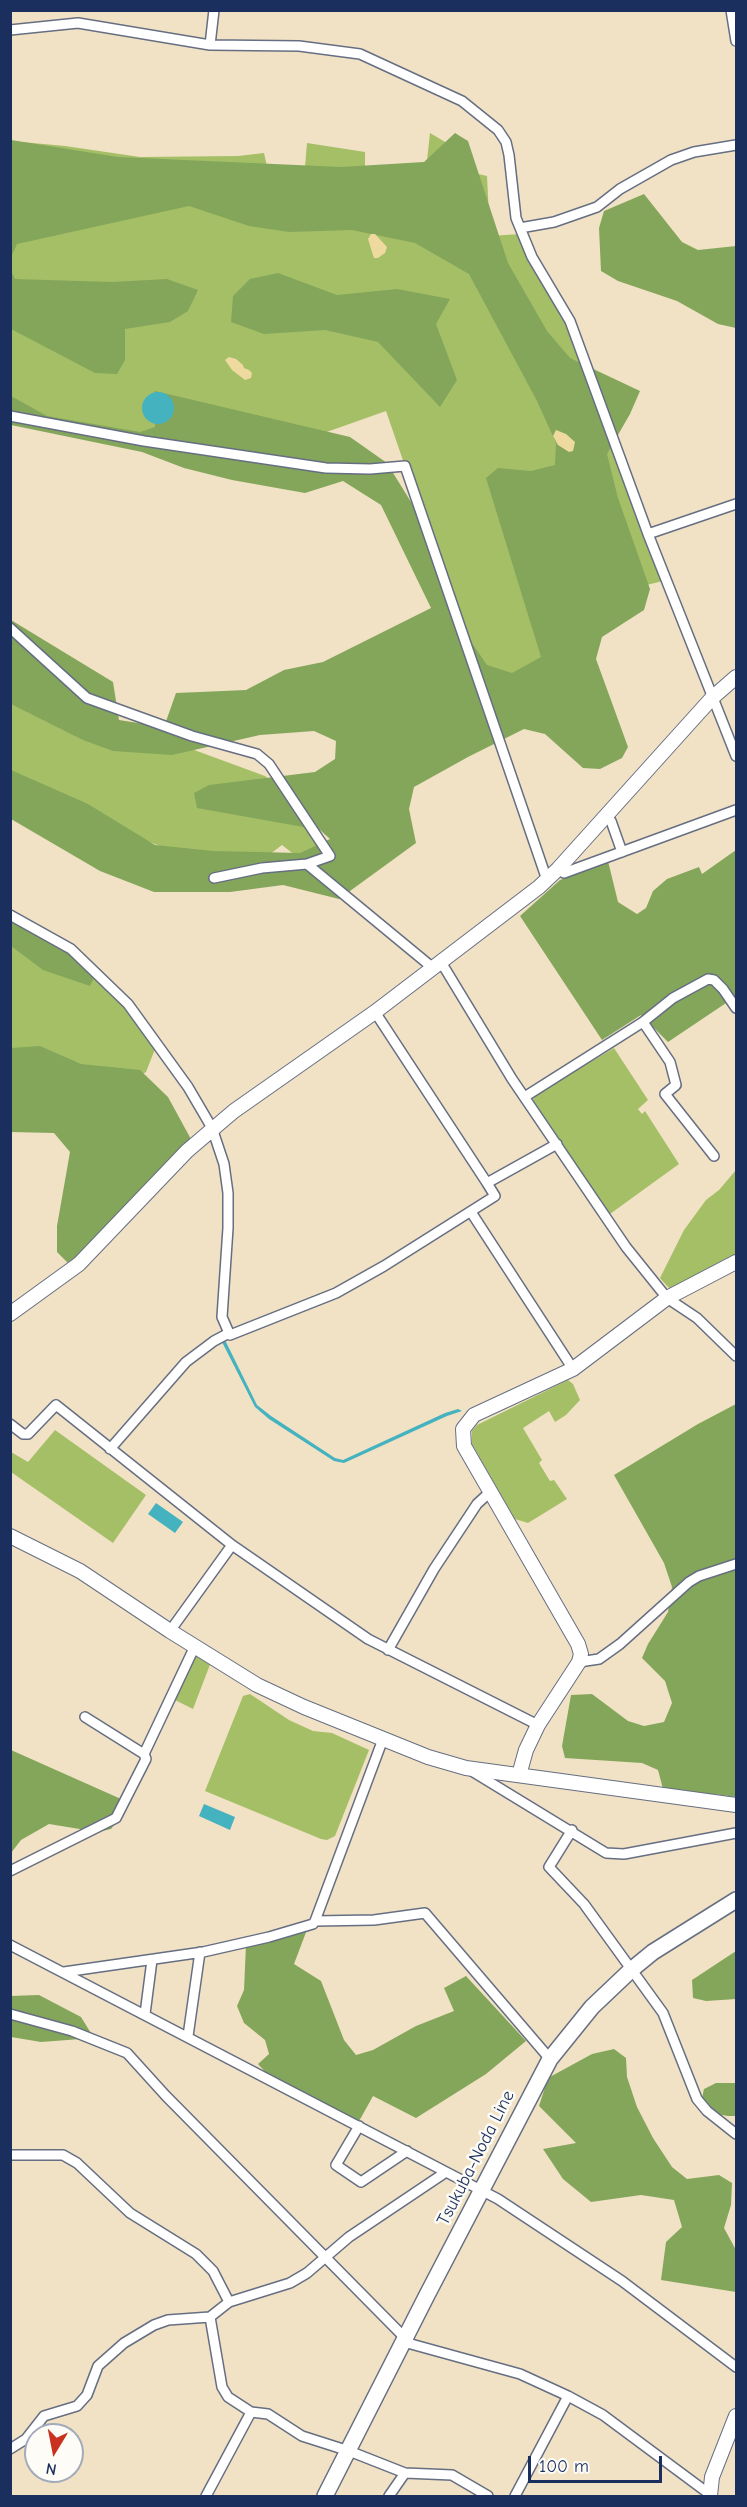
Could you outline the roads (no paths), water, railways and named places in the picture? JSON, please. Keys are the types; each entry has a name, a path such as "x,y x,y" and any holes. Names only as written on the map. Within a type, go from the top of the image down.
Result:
{"main road":[{"name":"Tsukuba-Noda Line","path":"325,2496 550,2060 592,2007 631,1970 653,1952 736,1900"}],"street":[{"path":"210,45 214,10"},
{"path":"731,10 736,41"},
{"path":"10,30 78,23 210,45 306,46 360,54 462,102 486,118 506,142 516,218 532,257 570,321 648,534 736,756"},
{"path":"520,228 554,222 597,207 620,189 671,160 694,152 736,145"},
{"path":"10,416 144,441 326,468 370,469 405,466 547,880"},
{"path":"648,534 736,504"},
{"path":"10,628 87,698 192,736 257,754 270,764 330,856 307,864 262,868 214,878"},
{"path":"10,1314 79,1264 212,1128 269,1085 375,1012 522,902 558,869 712,698 736,677"},
{"path":"558,869 564,873 736,810"},
{"path":"606,817 611,821 622,852"},
{"path":"307,864 437,965 626,1247 667,1298 697,1318 736,1356"},
{"path":"10,915 71,950 128,1004 188,1087 212,1128 224,1164 228,1193 222,1317 229,1334"},
{"path":"526,1096 643,1022 673,998 708,979 714,980 723,989 736,1008"},
{"path":"110,1449 186,1362 229,1334 336,1293 495,1196 375,1012"},
{"path":"643,1022 670,1062 676,1085 665,1094 714,1156"},
{"path":"487,1183 557,1144"},
{"path":"471,1212 573,1369"},
{"path":"519,1775 526,1750 538,1725 579,1662 581,1654 578,1644 464,1446 463,1430 474,1415 573,1369 667,1298 736,1262"},
{"path":"10,1424 23,1434 27,1434 56,1405 232,1545 320,1607 388,1650 538,1725"},
{"path":"388,1650 440,1560 477,1504 490,1492"},
{"path":"10,1536 80,1571 242,1677 282,1698 428,1757 466,1768 736,1805"},
{"path":"170,1631 232,1545"},
{"path":"579,1662 599,1659 620,1644 689,1582 699,1576 736,1564"},
{"path":"144,1754 195,1646"},
{"path":"10,1871 116,1818 146,1759 144,1754 85,1717"},
{"path":"64,1972 200,1952 269,1937 313,1924 383,1739"},
{"path":"466,1768 606,1852 624,1854 736,1833"},
{"path":"572,1830 549,1867 584,1904 663,2013 697,2099 706,2111 736,2134"},
{"path":"315,1921 374,1920 425,1913 550,2060"},
{"path":"10,1945 481,2190 580,2252 736,2367"},
{"path":"188,2036 200,1952"},
{"path":"145,2014 152,1960"},
{"path":"10,2014 72,2031 127,2052 175,2105 411,2344 429,2351 529,2376 603,2415 711,2496"},
{"path":"359,2126 336,2165 361,2182 407,2151"},
{"path":"10,2155 63,2155 77,2163 130,2213 196,2254 213,2271 229,2302"},
{"path":"10,2449 26,2439 44,2416 77,2406 87,2395 98,2366 123,2343 154,2325 168,2320 210,2317 229,2302 290,2283 307,2273 324,2256 375,2219 446,2172"},
{"path":"210,2317 222,2387 228,2397 251,2412 268,2414 302,2436 405,2473 452,2475 488,2496"},
{"path":"515,2496 568,2396"},
{"path":"206,2496 251,2412"},
{"path":"711,2496 712,2477 736,2416"},
{"path":"388,2496 405,2473"}],"water":[{"path":"158,392 169,397 174,408 169,419 158,424 147,419 142,408 147,397"},
{"path":"225,1340 257,1405 335,1458 343,1460 445,1413 458,1409 462,1411 344,1463 334,1461 269,1419 255,1407 222,1342"},
{"path":"156,1503 183,1522 175,1533 148,1514"},
{"path":"204,1804 235,1817 230,1830 199,1816"}]}
